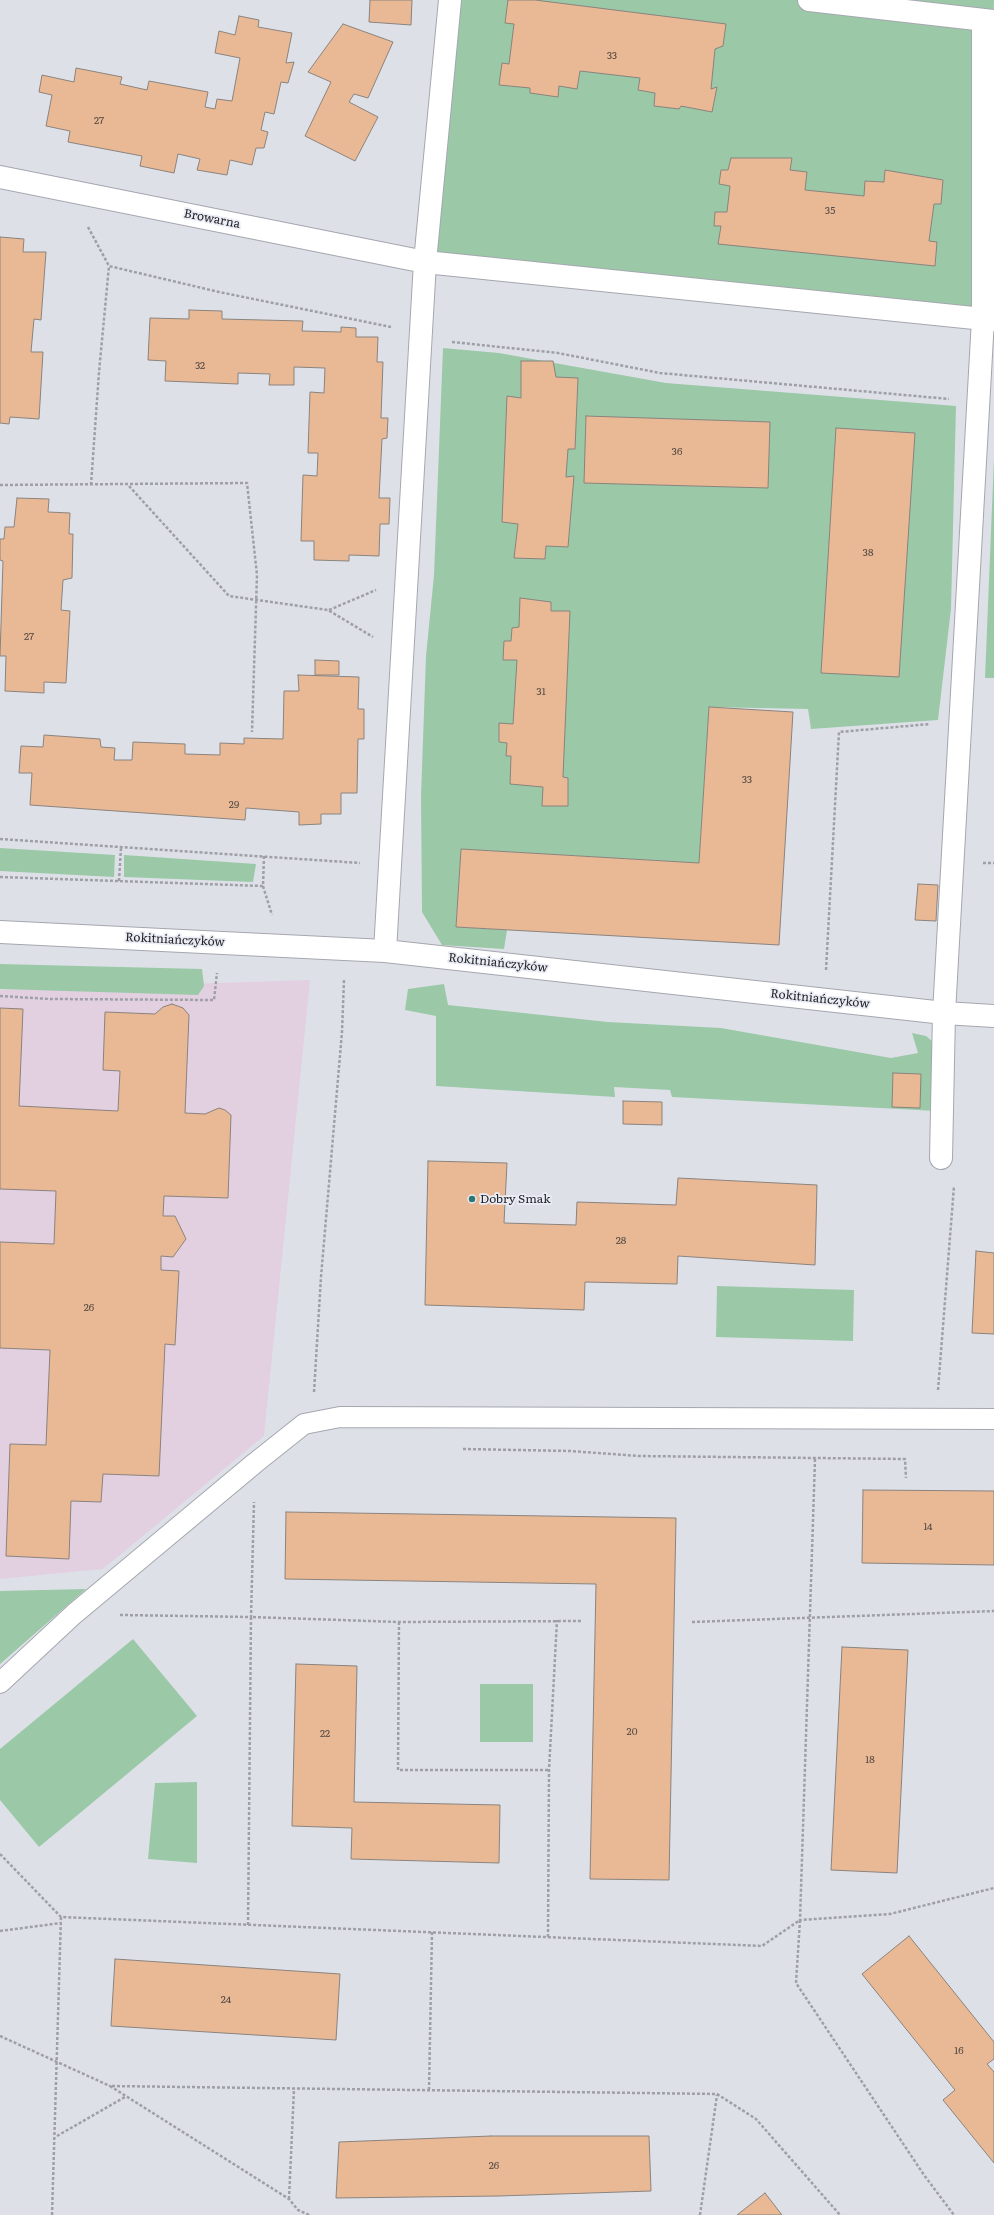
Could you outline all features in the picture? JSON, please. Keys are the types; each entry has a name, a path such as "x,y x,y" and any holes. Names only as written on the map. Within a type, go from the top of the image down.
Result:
{"street":[{"path":"385,951 425,262 450,0"},
{"path":"809,0 988,20 988,319 944,1013 941,1158"},
{"name":"Browarna","path":"0,177 425,262 988,319"},
{"name":"Rokitniańczyków","path":"0,932 385,951 944,1013 994,1016"}],"lane":[{"path":"0,1683 74,1614 304,1424 340,1416 994,1418"}],"path":[{"path":"87,226 109,266 98,372 91,485"},
{"path":"109,266 219,292 404,330 420,337 558,353 660,373 953,399"},
{"path":"0,485 128,486 247,484 257,575 252,732"},
{"path":"128,486 229,596 328,610 379,640"},
{"path":"328,610 382,588"},
{"path":"826,974 839,732 931,724"},
{"path":"0,839 362,863"},
{"path":"119,881 121,847"},
{"path":"264,856 263,886 272,914 271,945"},
{"path":"0,877 263,886"},
{"path":"0,996 50,999 214,1000 218,971"},
{"path":"312,1422 321,1277 342,1032 344,976"},
{"path":"938,1394 955,1178"},
{"path":"457,1449 570,1451 639,1456 905,1460 906,1478"},
{"path":"815,1459 800,1920 796,1983 924,2175 954,2215"},
{"path":"248,1925 251,1617 255,1463"},
{"path":"692,1622 810,1619 994,1611"},
{"path":"74,1614 251,1617 399,1622 582,1621"},
{"path":"548,1937 549,1770 557,1620"},
{"path":"399,1622 398,1770 549,1770"},
{"path":"0,1854 61,1917 762,1946 800,1920 890,1914 994,1888"},
{"path":"52,2215 56,2136 61,1917"},
{"path":"0,1931 61,1923"},
{"path":"429,2090 432,1932"},
{"path":"0,2036 110,2086 125,2097 289,2199 298,2210 309,2215"},
{"path":"110,2086 717,2094 756,2119 840,2215"},
{"path":"289,2199 294,2089"},
{"path":"700,2215 717,2094"},
{"path":"56,2136 125,2097"},
{"path":"298,2210 298,2215"}],"shaded area":[{"path":"310,980 264,1436 103,1569 0,1579 0,990"}],"green space":[{"path":"450,0 994,0 983,319 425,262"},
{"path":"443,348 499,353 666,383 956,406 951,609 938,720 811,729 808,709 709,707 699,863 461,849 456,927 507,930 504,949 442,945 422,912 421,796 426,656 434,575"},
{"path":"994,458 994,678 985,678"},
{"path":"0,848 115,855 114,877 0,871"},
{"path":"124,855 256,864 253,882 124,877"},
{"path":"0,964 202,969 204,986 198,995 0,989"},
{"path":"444,984 448,1005 608,1022 721,1028 891,1058 918,1053 912,1033 926,1036 933,1042 936,1111 672,1097 670,1090 614,1087 615,1097 436,1086 436,1016 405,1010 408,989"},
{"path":"717,1286 854,1290 853,1341 716,1337"},
{"path":"86,1589 0,1664 0,1591"},
{"path":"133,1639 197,1716 39,1847 0,1800 0,1749"},
{"path":"480,1684 533,1684 533,1742 480,1742"},
{"path":"197,1782 197,1863 148,1859 155,1783"}],"building":[{"path":"370,0 412,0 411,25 369,22"},
{"path":"508,0 535,0 726,24 723,46 715,49 711,89 717,87 712,112 681,106 679,109 654,106 655,93 638,90 640,78 580,71 577,89 559,86 558,97 530,93 530,88 499,85 502,63 509,64 514,24 505,23"},
{"path":"239,16 259,20 258,27 292,33 286,63 294,62 288,83 281,82 274,114 265,112 261,130 268,132 264,148 256,148 252,165 230,160 227,175 197,170 200,159 178,154 174,173 140,166 142,156 68,142 70,131 46,126 52,95 39,92 42,75 74,82 76,68 122,77 120,84 147,90 149,81 208,92 205,107 215,109 217,99 232,101 240,58 215,53 219,31 235,35"},
{"path":"343,24 393,42 368,98 354,94 349,102 378,117 355,161 305,136 331,82 308,72"},
{"path":"731,158 792,158 790,170 807,172 805,190 864,196 865,181 884,182 885,170 943,180 941,204 934,204 929,241 937,242 935,266 718,244 721,226 714,226 715,212 727,212 730,186 719,184 721,170 728,170"},
{"path":"0,237 24,239 23,252 46,252 41,320 34,319 31,352 43,352 39,419 10,417 9,424 0,423"},
{"path":"189,310 222,311 222,319 303,321 302,331 341,332 341,327 356,328 356,337 378,337 377,362 383,362 381,418 388,418 387,438 382,439 379,498 390,498 389,524 380,524 379,556 349,555 349,561 314,560 314,541 301,541 303,475 317,476 318,453 308,453 310,392 324,393 325,368 294,367 294,385 269,385 270,374 238,373 238,384 165,381 166,361 148,360 150,318 189,319"},
{"path":"521,361 553,361 556,377 578,378 575,449 568,449 566,477 574,476 568,547 546,546 545,559 514,558 518,524 502,522 507,396 521,398"},
{"path":"586,416 770,422 768,488 584,483"},
{"path":"836,428 915,433 899,677 821,673"},
{"path":"17,498 49,499 48,512 70,513 69,534 73,534 72,578 63,580 61,610 70,611 66,683 44,682 44,693 5,691 6,656 0,656 3,561 0,560 0,539 4,539 5,527 14,527"},
{"path":"520,598 551,602 551,611 570,611 563,777 568,778 568,806 542,806 543,787 510,784 511,756 506,756 507,743 499,742 499,723 513,724 517,660 503,660 504,641 511,641 512,628 519,627"},
{"path":"315,660 339,661 339,675 315,675"},
{"path":"298,675 359,677 358,709 364,709 364,739 358,739 357,793 341,793 341,814 321,814 321,824 299,825 299,812 246,808 245,820 30,805 32,773 19,773 21,746 43,747 44,735 100,739 101,747 115,748 114,760 132,760 133,742 185,744 185,754 220,755 220,743 244,744 244,738 283,739 284,691 299,691"},
{"path":"709,707 793,712 779,945 456,927 461,849 699,863"},
{"path":"918,884 938,885 936,921 915,920"},
{"path":"172,1004 183,1008 189,1015 185,1113 205,1114 219,1108 225,1110 231,1115 228,1198 164,1196 163,1216 175,1216 186,1239 173,1257 161,1256 161,1270 179,1271 175,1345 165,1344 159,1476 103,1474 101,1502 71,1501 69,1559 6,1556 10,1444 46,1445 50,1350 0,1348 0,1242 54,1244 56,1191 0,1189 0,1008 23,1009 19,1106 118,1111 120,1071 103,1070 105,1012 155,1014 163,1007"},
{"path":"893,1073 921,1074 920,1108 892,1107"},
{"path":"623,1101 662,1102 662,1125 623,1124"},
{"path":"428,1161 507,1163 504,1223 576,1225 577,1202 676,1205 678,1178 817,1185 815,1265 678,1256 677,1284 585,1282 584,1310 425,1305"},
{"path":"976,1251 994,1253 994,1334 972,1333"},
{"path":"863,1490 994,1491 994,1565 862,1563"},
{"path":"286,1512 676,1518 669,1880 590,1879 596,1584 285,1579"},
{"path":"842,1647 908,1650 897,1873 831,1870"},
{"path":"296,1664 357,1666 354,1802 500,1805 499,1863 351,1859 352,1828 292,1826"},
{"path":"909,1936 994,2042 994,2059 987,2064 994,2072 994,2163 943,2100 955,2090 862,1974"},
{"path":"115,1959 340,1974 336,2040 111,2026"},
{"path":"491,2136 649,2136 651,2191 499,2196 336,2198 339,2142"},
{"path":"765,2193 782,2215 737,2215"}],"place":[{"name":"Dobry Smak","path":"472,1199"}]}
